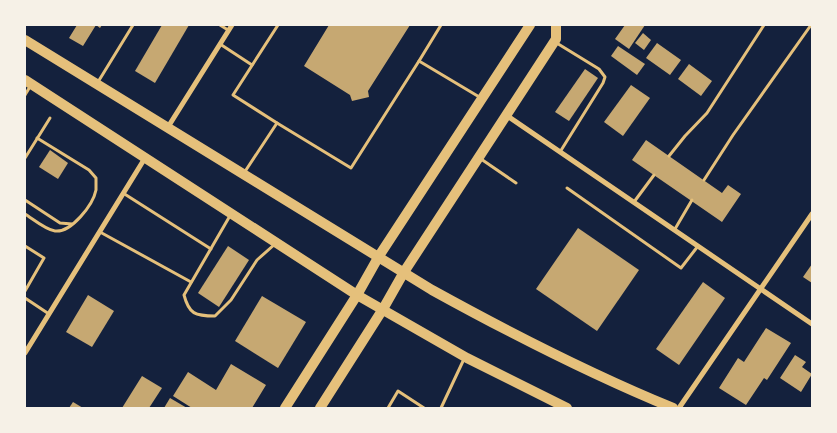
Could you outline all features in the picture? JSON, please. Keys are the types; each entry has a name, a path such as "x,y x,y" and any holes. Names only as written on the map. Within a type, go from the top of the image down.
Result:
{"main road":[{"path":"285,408 357,295 379,256 530,25"},
{"path":"320,408 383,310 404,272 555,42 556,25"},
{"path":"25,40 432,290 601,377 673,408"},
{"path":"28,82 357,295 465,357 568,408"}],"street":[{"path":"168,127 232,25"},
{"path":"506,115 812,324"},
{"path":"25,353 145,158"},
{"path":"678,408 812,214"}],"lane":[{"path":"97,84 133,25"},
{"path":"220,25 229,30"},
{"path":"278,25 233,95 351,168 441,25"},
{"path":"669,156 685,136 707,114 764,25"},
{"path":"704,180 733,134 811,25"},
{"path":"555,42 599,69 605,78 601,88 560,152"},
{"path":"220,44 252,65"},
{"path":"419,61 481,98"},
{"path":"25,96 28,82"},
{"path":"25,158 50,118"},
{"path":"244,174 277,123"},
{"path":"25,214 53,231 64,231 73,224 92,200 96,190 96,178 88,170 37,138"},
{"path":"478,158 516,183"},
{"path":"634,202 654,175"},
{"path":"567,188 681,268 698,245"},
{"path":"123,193 211,248"},
{"path":"25,200 60,223 73,224"},
{"path":"674,229 692,200"},
{"path":"232,214 184,295 187,307 201,316 214,316 231,300 257,260 276,243"},
{"path":"100,232 191,282"},
{"path":"25,246 44,258 25,291"},
{"path":"25,298 49,314"},
{"path":"441,408 465,357"},
{"path":"388,408 398,391 424,408"}],"building":[{"path":"77,25 96,25 83,46 69,38"},
{"path":"162,25 189,25 155,83 135,71"},
{"path":"329,25 410,25 368,91 369,97 352,101 350,95 304,66"},
{"path":"625,25 645,25 629,49 615,39"},
{"path":"643,33 651,40 644,50 635,43"},
{"path":"657,43 681,60 670,75 646,58"},
{"path":"618,46 645,64 637,75 611,56"},
{"path":"689,64 712,81 701,96 678,79"},
{"path":"585,69 598,78 569,121 555,112"},
{"path":"631,85 650,98 623,136 604,122"},
{"path":"646,140 722,193 728,185 741,194 722,222 632,160"},
{"path":"50,150 68,163 58,179 39,167"},
{"path":"578,228 639,270 597,331 536,289"},
{"path":"228,246 249,260 219,307 198,293"},
{"path":"812,264 812,283 803,277"},
{"path":"703,282 725,298 679,365 656,349"},
{"path":"88,295 114,311 92,347 66,332"},
{"path":"262,296 306,322 278,368 235,341"},
{"path":"766,328 791,343 767,380 764,378 746,405 719,388 738,358 744,362"},
{"path":"795,355 806,362 802,367 812,374 801,392 780,378"},
{"path":"231,364 266,385 252,408 192,408 173,396 188,372 216,390"},
{"path":"142,376 162,388 149,408 122,408"},
{"path":"170,398 187,408 164,408"},
{"path":"73,402 83,408 69,408"}]}
